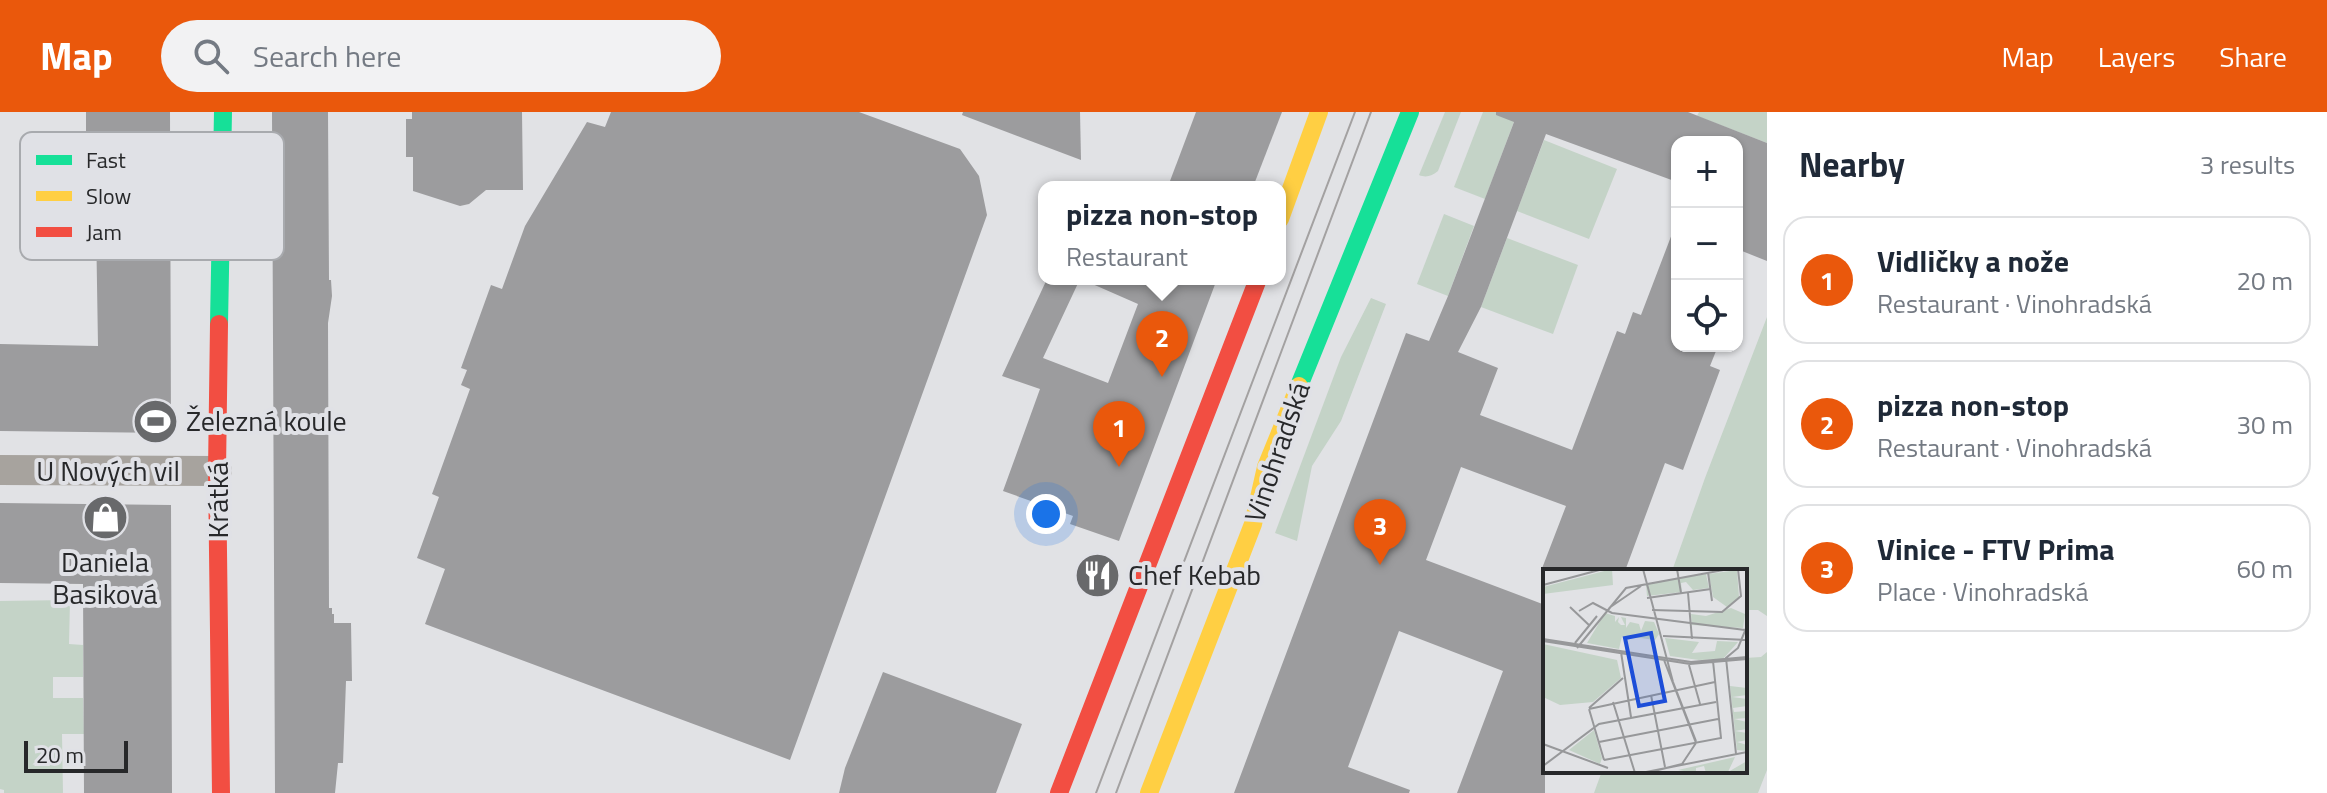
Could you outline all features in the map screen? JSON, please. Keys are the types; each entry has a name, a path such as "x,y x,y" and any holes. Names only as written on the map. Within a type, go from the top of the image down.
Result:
{"main road":[{"name":"Krátká","path":"223,112 223,132"},
{"path":"1286,203 1319,112"},
{"name":"Vinohradská","path":"1149,793 1253,524 1266,467 1410,112"},
{"name":"Krátká","path":"221,260 217,471 221,793"},
{"path":"1059,793 1256,285"}],"street":[{"name":"U Nových vil","path":"0,470 217,471"}],"green space":[{"path":"1445,112 1461,112 1438,171 1429,176 1419,175"},
{"path":"1483,112 1512,112 1515,119 1485,199 1454,187"},
{"path":"1699,112 1767,112 1767,143 1697,116"},
{"path":"1544,140 1617,169 1589,239 1517,211"},
{"path":"1444,214 1474,226 1448,296 1417,284"},
{"path":"1507,238 1578,265 1553,334 1481,307"},
{"path":"1371,298 1386,304 1341,421 1312,466 1297,541 1275,533 1341,357"},
{"path":"1767,317 1767,616 1758,610 1747,610 1747,569 1673,569"},
{"path":"70,600 69,644 83,645 83,677 53,677 53,698 83,698 84,734 62,734 63,793 4,793 0,789 0,601"},
{"path":"1767,652 1767,770 1758,793 1594,793 1601,773 1747,773 1747,658 1761,657"}],"building":[{"path":"86,112 170,112 170,132 86,132"},
{"path":"272,112 328,112 329,280 332,296 328,323 329,608 334,614 334,623 351,623 352,681 346,681 343,763 338,763 335,793 275,793 273,260 284,260 284,132 272,132"},
{"path":"412,112 522,112 523,190 486,190 469,204 460,206 413,191 413,157 406,157 406,119 412,119"},
{"path":"611,112 859,112 960,149 979,176 987,215 790,760 425,624 445,569 417,558 439,497 432,494 470,389 461,385 467,370 461,368 491,285 502,289 525,226 587,122 605,127"},
{"path":"963,112 1080,112 1081,160 962,115"},
{"path":"1196,112 1282,112 1255,181 1170,181"},
{"path":"1496,112 1688,112 1767,143 1767,261 1743,251 1743,136 1671,136 1671,180 1546,134 1481,307 1458,352 1498,368 1480,415 1572,450 1617,331 1625,334 1633,312 1641,315 1671,236 1671,352 1716,352 1710,366 1720,370 1683,470 1665,463 1626,569 1541,571 1566,506 1461,467 1426,560 1543,604 1545,793 1457,793 1503,671 1399,631 1348,767 1410,790 1409,793 1234,793 1406,333 1429,341 1514,122 1496,115"},
{"path":"97,260 170,260 171,433 0,431 0,344 98,346"},
{"path":"1044,285 1077,285 1043,358 1108,383 1138,304 1095,285 1215,285 1119,541 1070,524 1073,516 1003,491 1040,389 1002,376"},
{"path":"0,503 171,505 172,793 84,793 83,584 0,583"},
{"path":"883,672 1022,724 996,793 839,793 845,768"}],"tram line":[{"path":"1096,793 1355,112"},
{"path":"1116,793 1371,112"}],"traffic: fast":[{"path":"223,112 223,132"},
{"path":"1299,386 1410,112"},
{"path":"219,324 220,260"}],"traffic: slow":[{"path":"1286,203 1319,112"},
{"path":"1149,793 1253,524 1266,467 1299,386"}],"traffic: jam":[{"path":"1059,793 1256,285"},
{"path":"219,324 217,471 221,793"}],"place":[{"name":"pizza non-stop","path":"1162,377"},
{"name":"Železná koule","path":"155,421"},
{"name":"Vidličky a nože","path":"1119,467"},
{"name":"Daniela Basiková","path":"105,518"},
{"name":"Vinice - FTV Prima","path":"1380,565"},
{"name":"Chef Kebab","path":"1097,575"}]}
